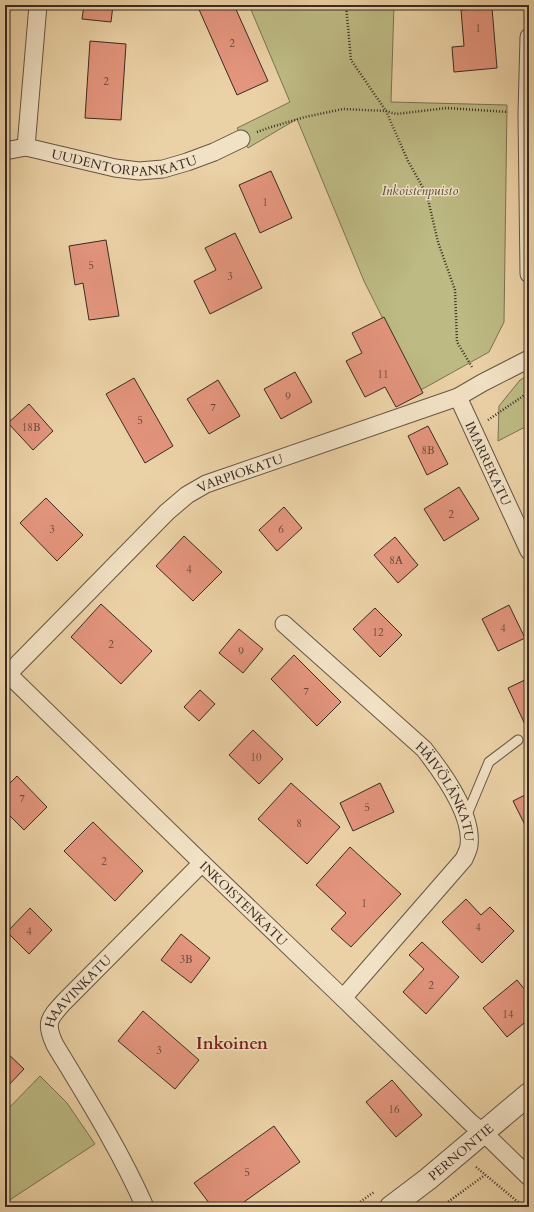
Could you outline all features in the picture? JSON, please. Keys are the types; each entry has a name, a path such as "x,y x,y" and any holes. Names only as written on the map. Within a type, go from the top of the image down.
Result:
{"street":[{"path":"26,147 38,5"},
{"path":"529,36 527,114 529,274"},
{"name":"UUDENTORPANKATU","path":"5,151 26,147 115,168 139,171 163,170 214,152 240,139"},
{"name":"VARPIOKATU","path":"6,672 167,512 187,495 206,484 458,397 529,359"},
{"name":"IMARREKATU","path":"458,397 529,550"},
{"name":"HÄIVÖLÄNKATU","path":"284,624 424,749 454,792 470,833 469,846 464,859 343,998"},
{"name":"INKOISTENKATU","path":"6,672 202,863 529,1177"},
{"name":"HAAVINKATU","path":"144,1207 132,1179 107,1132 55,1045 49,1033 49,1021 55,1011 202,863"},
{"name":"PERNONTIE","path":"391,1207 428,1179 529,1094"}],"lane":[{"path":"465,818 489,762 518,740"}],"path":[{"path":"346,5 351,60 386,111 408,161 427,195 438,242 455,290 457,342 482,383"},
{"path":"240,139 268,128 305,117 343,110 386,111 396,114 447,108 527,114"},
{"path":"473,431 529,392"},
{"path":"460,1152 524,1207"},
{"path":"441,1207 485,1174"}],"green space":[{"name":"Inkoistenpuisto","path":"249,5 394,5 391,102 507,105 504,322 489,352 419,391 364,281 297,119 248,148 237,128 290,102"},
{"path":"529,375 529,425 498,441 499,406 520,380"},
{"path":"40,1076 67,1103 95,1144 5,1203 5,1112"}],"building":[{"path":"84,5 113,5 111,22 82,19"},
{"path":"197,5 234,5 268,81 237,95"},
{"path":"492,8 497,68 454,72 452,47 464,46 461,10"},
{"path":"90,41 126,44 121,120 85,118"},
{"path":"271,171 292,218 260,233 239,185"},
{"path":"235,233 262,288 210,314 194,281 216,270 205,248"},
{"path":"106,240 119,316 89,320 83,283 75,285 69,246"},
{"path":"384,317 423,393 396,407 385,387 365,397 346,361 362,353 352,333"},
{"path":"295,372 312,402 281,419 264,389"},
{"path":"134,378 173,446 145,463 106,394"},
{"path":"218,380 240,416 209,434 187,399"},
{"path":"29,404 53,431 33,450 8,423"},
{"path":"428,426 448,464 427,475 408,436"},
{"path":"459,487 479,519 444,541 424,509"},
{"path":"46,498 83,535 57,561 20,523"},
{"path":"284,507 302,528 277,551 259,530"},
{"path":"184,536 222,572 193,601 156,566"},
{"path":"395,537 418,565 398,583 374,555"},
{"path":"101,604 152,651 121,684 71,637"},
{"path":"509,605 525,638 498,651 482,619"},
{"path":"375,608 402,635 380,657 353,629"},
{"path":"239,629 263,649 243,673 219,653"},
{"path":"294,655 341,702 317,726 271,679"},
{"path":"529,678 529,733 508,688"},
{"path":"200,690 215,704 199,721 184,707"},
{"path":"253,730 283,759 259,784 229,755"},
{"path":"17,776 47,807 24,830 5,811 5,788"},
{"path":"291,783 340,827 307,864 258,819"},
{"path":"380,783 394,812 353,831 340,803"},
{"path":"529,793 529,833 513,801"},
{"path":"93,822 143,871 115,901 64,851"},
{"path":"350,847 401,894 351,947 331,929 346,913 316,885"},
{"path":"466,899 481,915 490,907 514,931 482,963 442,922"},
{"path":"30,908 52,930 29,954 7,932"},
{"path":"181,934 210,958 191,983 161,960"},
{"path":"422,942 459,977 426,1014 403,992 424,969 409,955"},
{"path":"517,980 529,995 529,1019 507,1037 483,1008"},
{"path":"143,1011 199,1060 175,1089 118,1041"},
{"path":"5,1051 24,1069 5,1089"},
{"path":"392,1080 422,1115 396,1137 366,1102"},
{"path":"274,1126 300,1162 237,1207 212,1207 194,1183"}],"district":[{"name":"Inkoinen","path":"232,1043"}]}
